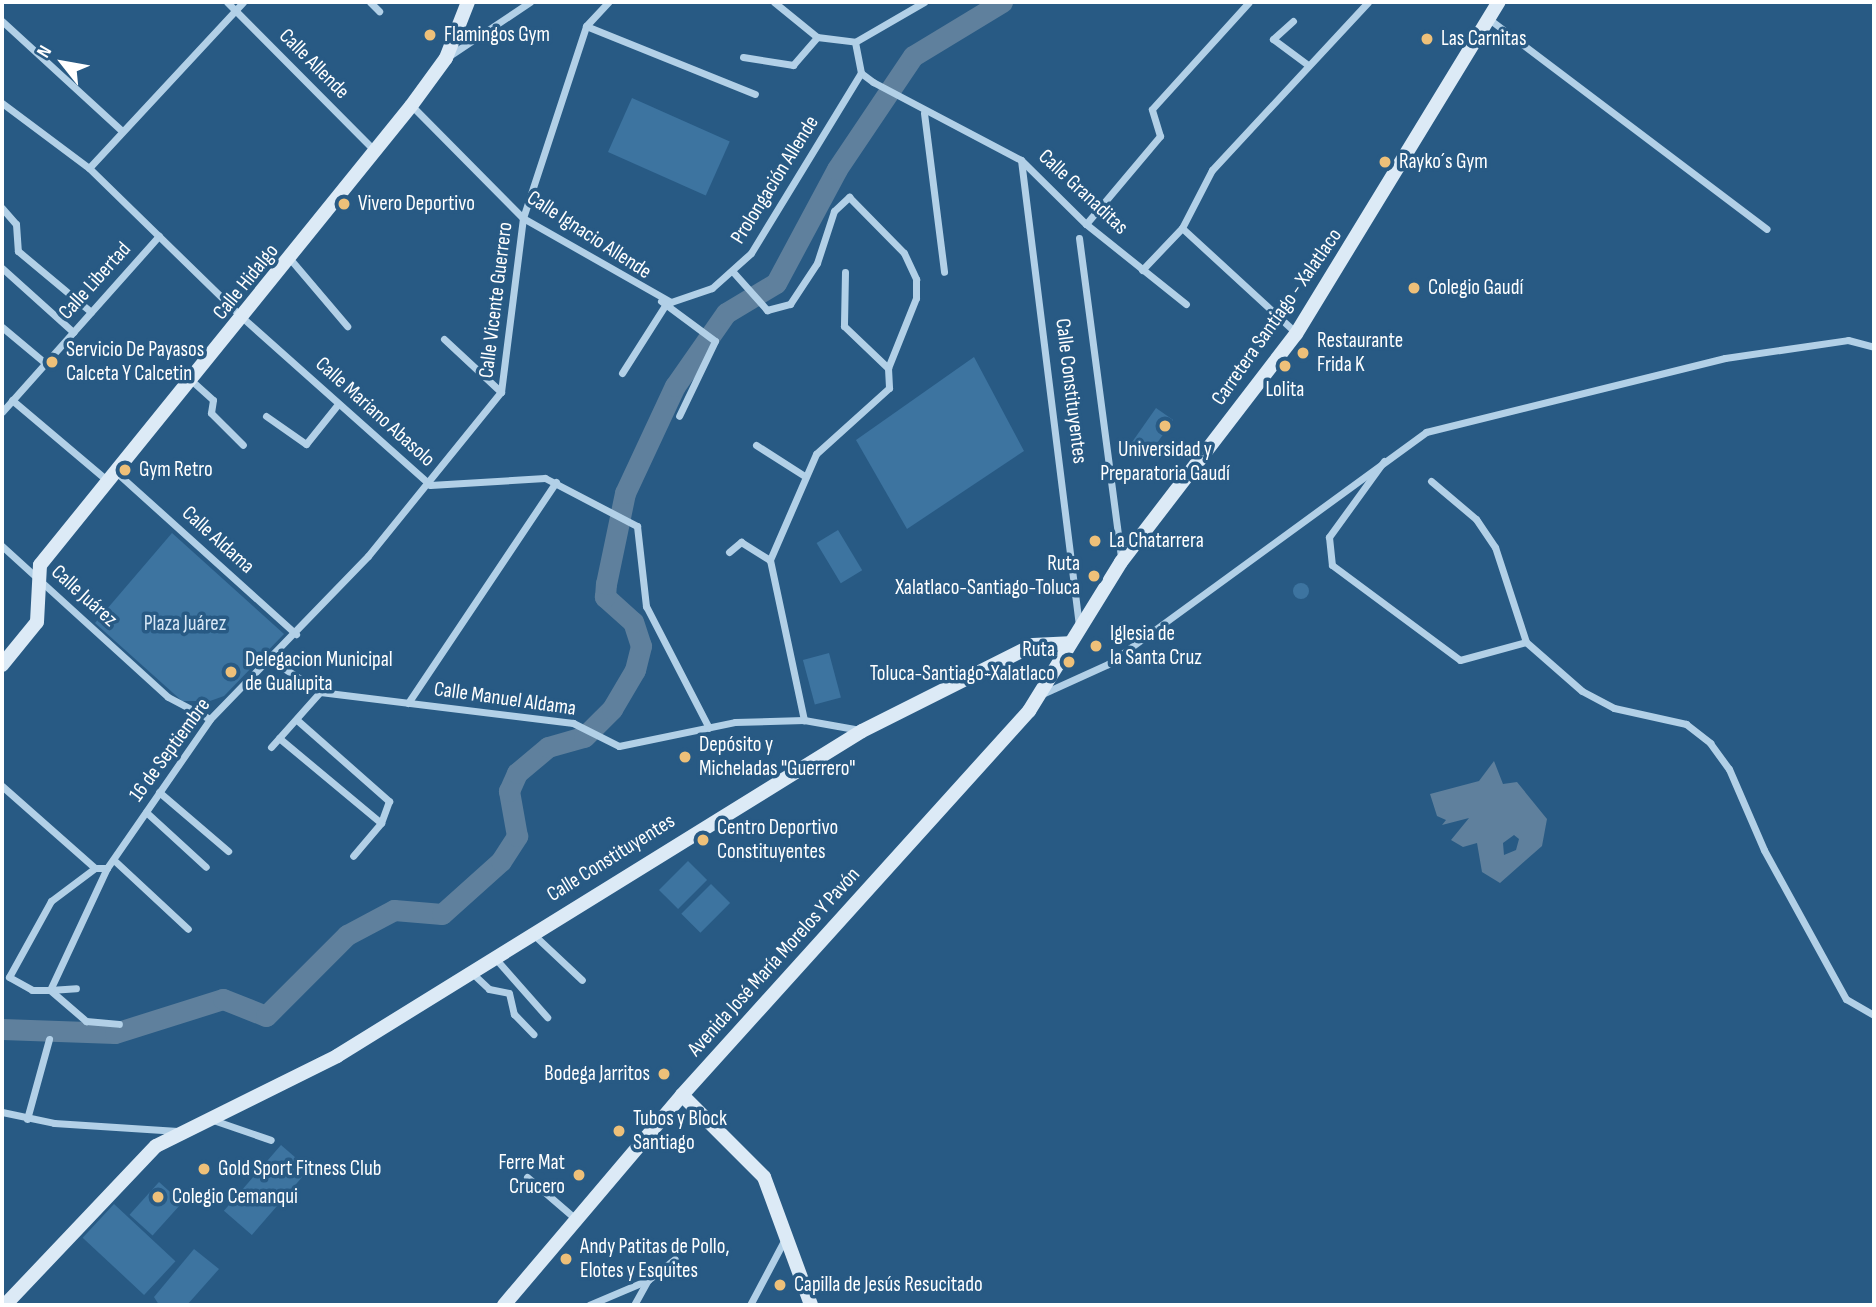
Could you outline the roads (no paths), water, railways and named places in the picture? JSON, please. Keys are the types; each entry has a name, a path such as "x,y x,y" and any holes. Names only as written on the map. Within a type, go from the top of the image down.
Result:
{"main road":[{"name":"Calle Hidalgo","path":"36,576 113,477 291,260 411,106 446,58 468,2"},
{"name":"Carretera Santiago - Xalatlaco","path":"1069,643 1121,562 1296,334 1499,2"},
{"path":"2,665 37,622 36,576"},
{"name":"Avenida José María Morelos Y Pavón","path":"504,1305 682,1095 1041,694 1069,643"},
{"name":"Calle Constituyentes","path":"5,1305 156,1146 337,1056 862,731 1033,645 1069,643"},
{"path":"682,1095 753,1160 811,1305"}],"street":[{"name":"Calle Allende","path":"227,2 376,151"},
{"path":"89,168 120,129 243,2"},
{"path":"370,2 379,11"},
{"path":"446,58 530,2"},
{"name":"Calle Vicente Guerrero","path":"270,659 296,634 430,485 501,392 523,218 586,26 608,2"},
{"path":"774,2 817,37 855,42 924,2"},
{"path":"1086,224 1160,136 1152,109 1249,2"},
{"path":"1142,270 1182,228 1212,170 1368,2"},
{"path":"1489,19 1767,229"},
{"path":"2,21 120,129"},
{"path":"1293,21 1273,39 1308,65"},
{"path":"586,26 755,94"},
{"path":"743,57 793,65 817,37"},
{"path":"855,42 861,73"},
{"name":"Calle Granaditas","path":"861,73 924,113 1021,160 1086,224 1186,304"},
{"name":"Prolongación Allende","path":"663,304 681,300 734,273 772,222 861,73"},
{"name":"Calle Mariano Abasolo","path":"2,103 89,168 244,318 430,485 530,476 556,482 611,509 637,526 646,606 709,728"},
{"name":"Calle Ignacio Allende","path":"411,106 523,218 663,304 715,341 679,416"},
{"path":"924,113 944,272"},
{"name":"Calle Constituyentes","path":"1021,160 1079,626"},
{"path":"734,273 762,305 780,310 804,289 834,211 852,198 904,253 916,279 916,298 888,368 890,383 881,401 816,454 803,475 770,560 804,720"},
{"path":"2,208 16,224 18,251 92,312"},
{"path":"1182,228 1296,334"},
{"name":"Calle Libertad","path":"2,412 159,236"},
{"path":"1079,238 1121,562"},
{"path":"291,260 346,326"},
{"path":"2,268 74,332"},
{"path":"845,272 844,326 888,368"},
{"path":"622,373 663,304"},
{"path":"2,327 45,363"},
{"path":"444,340 501,392"},
{"path":"1041,694 1108,664 1390,454 1426,432 1725,358 1848,340 1874,347"},
{"path":"192,381 213,400 211,413 243,445"},
{"path":"12,400 113,477"},
{"path":"266,416 306,444 338,404"},
{"path":"756,445 803,475"},
{"path":"1390,454 1329,537 1332,565 1460,660 1526,642"},
{"name":"Calle Aldama","path":"113,477 296,634"},
{"path":"1430,481 1476,519 1495,547 1526,642 1582,691 1614,708 1686,724 1710,743 1729,769 1764,850 1846,999 1874,1014"},
{"path":"408,703 556,482"},
{"path":"729,552 741,542 770,560"},
{"name":"Calle Juárez","path":"2,546 168,696 210,719"},
{"name":"Calle Manuel Aldama","path":"270,659 320,692 573,723 614,744 644,745 709,728 804,720 862,731"},
{"name":"16 de Septiembre","path":"107,868 116,862 159,792 210,719 270,659"},
{"path":"271,747 320,692"},
{"path":"296,720 389,801 381,823 353,856"},
{"path":"279,738 381,823"},
{"path":"2,786 95,868"},
{"path":"159,792 228,851"},
{"path":"146,812 206,867"},
{"path":"116,862 188,929"},
{"path":"50,990 107,868 95,868 51,901 5,977 33,990 50,990 76,988"},
{"path":"533,933 582,980"},
{"path":"495,958 547,1017"},
{"path":"471,973 489,989 509,993 514,1014 533,1034"},
{"path":"50,990 86,1021 119,1024"},
{"path":"27,1119 49,1040"},
{"path":"2,1112 27,1119 185,1131"},
{"path":"213,1120 271,1140"},
{"path":"527,1177 577,1221"},
{"path":"750,1305 785,1238"},
{"path":"634,1305 648,1280 675,1259"},
{"path":"589,1305 618,1287 648,1280"}],"waterway":[{"path":"2,1029 115,1033 223,999 266,1016 347,935 394,910 442,914 501,861 517,836 509,791 517,773 548,747 584,737 612,709 635,670 641,646 633,622 605,597 606,584 625,493 675,386 726,313 776,283 837,169 913,56 1002,2"}],"place":[{"name":"Flamingos Gym","path":"430,35"},
{"name":"Las Carnitas","path":"1427,39"},
{"name":"Rayko´s Gym","path":"1385,162"},
{"name":"Vivero Deportivo","path":"344,204"},
{"name":"Colegio Gaudí","path":"1414,288"},
{"name":"Restaurante Frida K","path":"1303,353"},
{"name":"Servicio De Payasos Calceta Y Calcetin","path":"52,362"},
{"name":"Lolita","path":"1285,366"},
{"name":"Universidad y Preparatoria Gaudí","path":"1165,426"},
{"name":"Gym Retro","path":"125,470"},
{"name":"La Chatarrera","path":"1095,541"},
{"name":"Ruta Xalatlaco-Santiago-Toluca","path":"1094,576"},
{"name":"Iglesia de la Santa Cruz","path":"1096,646"},
{"name":"Ruta Toluca-Santiago-Xalatlaco","path":"1069,662"},
{"name":"Delegacion Municipal de Gualupita","path":"231,672"},
{"name":"Depósito y Micheladas \"Guerrero\"","path":"685,757"},
{"name":"Centro Deportivo Constituyentes","path":"703,840"},
{"name":"Bodega Jarritos","path":"664,1074"},
{"name":"Tubos y Block Santiago","path":"619,1131"},
{"name":"Gold Sport Fitness Club","path":"204,1169"},
{"name":"Ferre Mat Crucero","path":"579,1175"},
{"name":"Colegio Cemanqui","path":"158,1197"},
{"name":"Andy Patitas de Pollo, Elotes y Esquites","path":"566,1259"},
{"name":"Capilla de Jesús Resucitado","path":"780,1285"}],"park label":[{"name":"Plaza Juárez","path":"185,624"}]}
